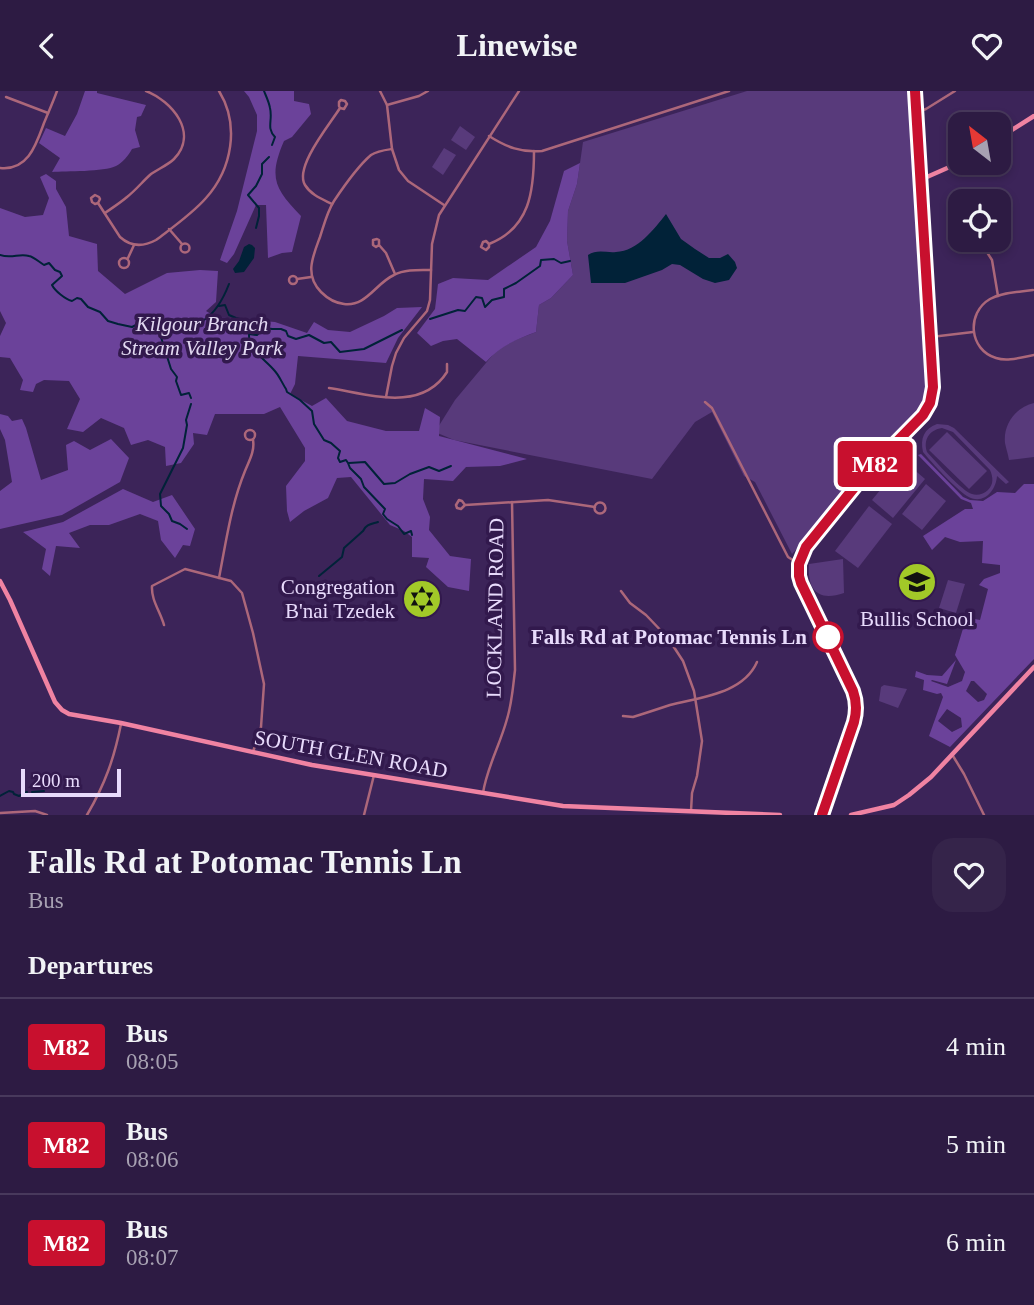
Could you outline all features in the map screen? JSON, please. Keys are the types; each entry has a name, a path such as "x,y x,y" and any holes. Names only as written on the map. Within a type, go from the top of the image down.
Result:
{"main road":[{"path":"822,815 854,722 856,700 801,583 799,564 806,547 852,489 927,409 933,387 915,91"},
{"path":"1012,130 1034,116"},
{"path":"920,180 948,168"},
{"name":"SOUTH GLEN ROAD","path":"0,581 58,706 69,714 314,766 563,806 780,815"},
{"path":"851,815 894,805 920,786 1034,667"}],"street":[{"path":"0,168 18,166 32,153 57,91"},
{"path":"105,213 173,160 183,143 180,118 162,99 146,91"},
{"path":"98,203 120,237 134,245 148,245 207,198 227,161 231,142 230,118 219,91"},
{"path":"380,91 387,105 392,149 400,170 408,181 444,205"},
{"path":"387,105 428,91"},
{"path":"386,397 396,353 404,338 427,311 431,294 433,232 439,215 519,91"},
{"path":"489,136 510,148 534,151 552,148 729,91"},
{"path":"916,113 955,91"},
{"path":"6,97 48,113"},
{"path":"332,204 313,194 306,187 302,176 303,167 340,108"},
{"path":"392,149 371,155 332,204 311,264 311,277 317,289 324,295 338,303 351,304 364,300 382,282 395,274 431,270"},
{"path":"489,244 508,234 522,218 533,186 534,151"},
{"path":"169,229 182,244"},
{"path":"127,259 134,245"},
{"path":"379,245 386,253 395,274"},
{"path":"987,252 992,260 998,296"},
{"path":"297,279 311,277"},
{"path":"1034,290 998,296 986,302 977,311 973,332 980,347 995,358 1034,355"},
{"path":"931,337 973,332"},
{"path":"329,388 408,398 426,392 444,377 447,364"},
{"path":"705,402 712,408 788,557 799,564"},
{"path":"219,578 234,502 251,455 253,440"},
{"name":"LOCKLAND ROAD","path":"465,505 548,500 594,507"},
{"name":"LOCKLAND ROAD","path":"483,793 489,767 507,719 513,687 512,502"},
{"path":"164,625 152,598 152,586 185,569 230,581 242,593 264,684 261,727 253,752"},
{"path":"621,591 630,603 658,626 676,649 688,673 696,699 702,741 691,811"},
{"path":"623,716 633,717 718,694 735,686 749,674 757,662"},
{"path":"87,815 107,778 121,723"},
{"path":"952,754 984,815"},
{"path":"364,815 374,775"},
{"path":"0,813 34,811 47,815"}],"shaded area":[{"path":"747,91 911,91 930,393 923,411 857,476 819,525 792,554 755,482 744,476 712,412 695,422 652,479 454,440 435,432 455,400 496,351 536,332 539,305 551,298 573,275 567,241 568,211 577,184 583,142"},
{"path":"460,126 475,137 466,150 451,140"},
{"path":"444,148 456,155 443,175 432,167"},
{"path":"1034,403 1034,457 1009,460 1005,443 1006,429 1016,412"},
{"path":"937,424 954,428 1009,482 1006,484 997,476 988,495 978,499 967,496 950,482 923,452 924,435","holes":["942,428 953,432 990,470 992,483 985,493 976,495 962,488 927,452 930,433"]},
{"path":"947,432 987,471 969,489 929,450"},
{"path":"904,461 925,479 893,518 872,500"},
{"path":"926,484 946,501 922,530 902,514"},
{"path":"869,506 892,524 858,568 835,551"},
{"path":"843,559 844,593 827,596 816,592 810,581 809,564"},
{"path":"948,580 965,584 956,613 939,608"},
{"path":"884,685 907,689 898,708 879,701 881,687"}],"green space":[{"path":"85,91 97,91 146,105 141,116 137,117 135,130 140,147 132,149 121,163 110,168 52,172 60,158 39,143 46,128 65,136"},
{"path":"244,91 294,91 294,101 309,104 311,114 292,137 284,141 275,174 280,190 301,216 292,252 268,258 266,205 256,205 234,254 227,263 220,260 237,211 257,131 257,115"},
{"path":"580,163 577,184 568,211 567,241 573,275 551,298 539,305 536,332 509,344 486,362 457,339 431,346 417,333 435,309 438,284 453,278 488,280 536,247 550,221 564,171"},
{"name":"Kilgour Branch Stream Valley Park","path":"46,174 56,181 56,189 66,207 69,236 97,244 98,271 125,294 167,273 218,271 216,302 206,311 216,317 275,322 307,333 314,322 328,330 350,332 397,308 422,307 398,338 386,363 298,356 295,384 290,394 312,406 326,398 347,421 386,431 419,431 425,408 440,417 439,436 527,459 500,466 466,467 453,481 424,479 423,499 430,517 429,530 450,556 471,559 469,591 448,587 426,567 429,558 412,557 412,537 390,525 351,477 337,478 328,498 290,522 286,486 305,461 305,448 280,407 264,414 215,414 207,435 193,433 194,444 181,463 166,466 165,447 148,440 131,445 124,428 101,418 83,432 67,429 80,399 69,381 44,380 36,384 33,392 20,390 23,380 10,358 0,357 0,336 6,323 0,311 0,208 25,217 43,215 49,198 40,177"},
{"path":"0,414 8,416 12,421 22,419 41,480 68,470 66,445 74,441 90,450 111,439 129,458 120,482 62,515 0,529 0,491 12,482 5,440 0,429"},
{"path":"921,454 963,497 970,500 983,501 997,492 1015,493 1024,484 1034,484 1034,659 950,747 929,736 943,697 941,693 923,690 924,680 915,677 916,671 942,676 956,660 947,684 931,681 948,687 962,681 965,672 955,655 965,622 959,616 980,620 988,589 979,585 984,579 1000,573 1000,565 982,563 983,541 960,542 945,537 932,550 923,536 965,509 973,509 971,503 961,499 918,455","holes":["971,681 987,694 984,700 978,702 966,691","947,709 961,718 962,727 952,732 938,721"]},
{"path":"123,489 153,502 172,495 195,529 190,546 183,545 175,558 161,540 158,521 140,514 109,525 90,525 69,533 80,548 56,546 50,576 42,569 46,549 23,532 63,522"}],"water":[{"path":"666,214 681,239 695,249 709,258 720,258 728,254 737,268 729,280 715,283 680,265 672,264 625,283 591,283 588,255 631,248 645,238"},
{"path":"249,244 255,248 254,258 244,272 235,273 233,269 244,247"}],"waterway":[{"path":"264,91 271,112 270,127 275,137 272,145"},
{"path":"256,228 259,208 248,195 262,174 262,164 269,157"},
{"path":"0,255 25,255 44,265 49,263 62,276 52,285 63,297 72,301 81,299 108,321 132,327 138,324 160,333 185,323 204,320 219,304 229,284"},
{"path":"430,319 458,310 465,311 476,297 482,298 485,307 492,300 504,297 504,289 540,266 541,260 554,259 561,263 570,261"},
{"path":"219,306 225,305 229,315 256,326 281,329 296,339 309,335 324,343 331,342 340,352 364,349 402,330"},
{"path":"265,327 257,335 249,334 254,350 276,372 287,392 312,411 314,424 324,440 340,451 340,462 346,460 364,487 385,509 383,514 387,519 404,534 411,531 412,535"},
{"path":"160,334 181,395 189,393 191,398"},
{"path":"187,529 172,521 161,506 160,494 183,448 191,404"},
{"path":"349,463 365,462 384,484 395,483 429,467 439,471 451,466"},
{"path":"319,576 342,557 344,548 366,527 378,522"},
{"path":"0,796 9,791 19,796 27,792"},
{"path":"32,792 44,791"}],"bus line":[{"name":"M82","path":"822,815 854,722 856,700 801,583 799,564 806,547 852,489 923,415 932,395 933,371 915,91"}],"place":[{"name":"Bullis School","path":"917,582"},
{"name":"Congregation B'nai Tzedek","path":"422,599"},
{"name":"Falls Rd at Potomac Tennis Ln","path":"828,637"}]}
